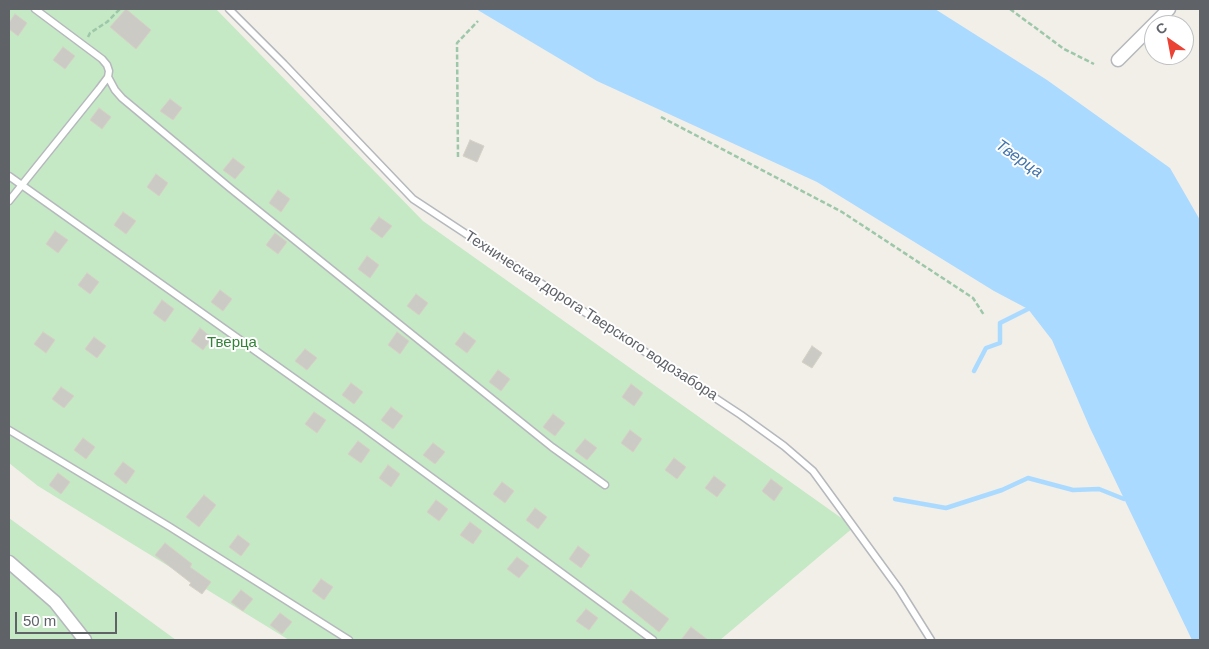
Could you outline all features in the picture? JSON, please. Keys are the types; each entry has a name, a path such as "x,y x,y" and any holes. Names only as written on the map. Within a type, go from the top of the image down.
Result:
{"street":[{"path":"1118,60 1169,9"},
{"path":"9,562 55,602 85,640"}],"lane":[{"path":"9,201 108,77 109,71 102,58 35,9"},
{"name":"Техническая дорога Тверского водозабора","path":"229,9 413,199 741,415 784,446 813,471 899,589 931,640"},
{"path":"108,77 122,98 230,188 552,447 605,484"},
{"path":"9,176 360,426 653,640"},
{"path":"9,430 170,527 349,640"}],"path":[{"path":"83,45 90,33 107,22 120,9"},
{"path":"1010,9 1064,49 1094,64"},
{"path":"458,157 457,42 478,21"},
{"path":"661,118 842,212 973,298 984,315"}],"green space":[{"name":"Тверца","path":"9,9 216,9 423,221 854,527 720,640 289,640 38,486 9,463"},
{"path":"9,518 176,640 9,640"}],"water":[{"path":"476,9 935,9 1047,80 1170,168 1200,220 1200,640 1192,640 1090,428 1052,340 1028,309 994,291 817,182 597,81"}],"building":[{"path":"126,9 151,30 136,49 110,27"},
{"path":"15,14 27,23 18,36 9,29 9,23"},
{"path":"63,47 75,56 65,69 53,60"},
{"path":"170,99 182,108 173,120 160,111"},
{"path":"99,108 111,117 102,129 90,120"},
{"path":"470,140 484,146 477,162 463,156"},
{"path":"233,158 245,167 235,179 223,170"},
{"path":"156,174 168,183 159,196 147,187"},
{"path":"278,190 290,199 281,212 269,203"},
{"path":"123,212 136,221 126,234 114,225"},
{"path":"379,217 392,226 382,238 370,229"},
{"path":"55,231 68,240 58,253 46,244"},
{"path":"275,233 287,242 278,254 266,245"},
{"path":"367,256 379,265 370,278 358,269"},
{"path":"87,273 99,282 90,294 78,285"},
{"path":"220,290 232,299 223,311 211,302"},
{"path":"416,294 428,303 419,315 407,306"},
{"path":"162,300 174,309 165,322 153,313"},
{"path":"200,328 212,338 203,350 191,341"},
{"path":"43,332 55,340 46,353 34,344"},
{"path":"397,332 409,341 400,354 388,345"},
{"path":"464,332 476,341 467,353 455,344"},
{"path":"94,337 106,346 97,358 85,349"},
{"path":"812,346 822,353 812,368 802,362"},
{"path":"305,349 317,358 307,370 295,361"},
{"path":"498,370 510,379 501,391 489,382"},
{"path":"351,383 363,392 354,404 342,395"},
{"path":"631,384 643,393 634,406 622,397"},
{"path":"61,387 74,396 64,408 52,399"},
{"path":"391,407 403,416 393,429 381,420"},
{"path":"314,412 326,420 317,433 305,424"},
{"path":"553,414 565,423 555,436 543,427"},
{"path":"630,430 642,439 633,452 621,443"},
{"path":"83,438 95,447 86,459 74,450"},
{"path":"585,439 597,448 587,460 575,451"},
{"path":"358,441 370,450 361,463 348,454"},
{"path":"433,443 445,452 435,464 423,455"},
{"path":"674,458 686,467 677,479 665,470"},
{"path":"123,462 135,471 126,484 114,474"},
{"path":"388,465 400,474 391,487 379,478"},
{"path":"58,473 70,482 61,494 49,485"},
{"path":"714,476 726,485 717,497 705,488"},
{"path":"771,479 783,488 774,501 762,491"},
{"path":"502,482 514,491 505,503 493,494"},
{"path":"204,495 216,505 199,527 186,517"},
{"path":"436,500 448,509 439,521 427,512"},
{"path":"535,508 547,517 538,529 526,520"},
{"path":"470,522 482,531 473,544 460,535"},
{"path":"238,535 250,544 241,556 229,547"},
{"path":"165,543 192,564 190,567 211,582 202,594 155,555"},
{"path":"578,546 590,555 581,568 569,559"},
{"path":"517,557 529,566 519,578 507,569"},
{"path":"321,579 333,587 324,600 312,591"},
{"path":"241,590 253,599 243,611 231,602"},
{"path":"631,590 669,619 659,632 622,602"},
{"path":"586,609 598,618 589,630 576,621"},
{"path":"280,613 292,622 282,634 270,625"},
{"path":"691,627 708,640 681,640"}],"waterway":[{"path":"974,371 986,348 1000,343 1000,323 1028,309 1031,305"},
{"path":"895,499 946,508 1002,490 1028,478 1073,490 1099,489 1124,499 1128,498"}]}
